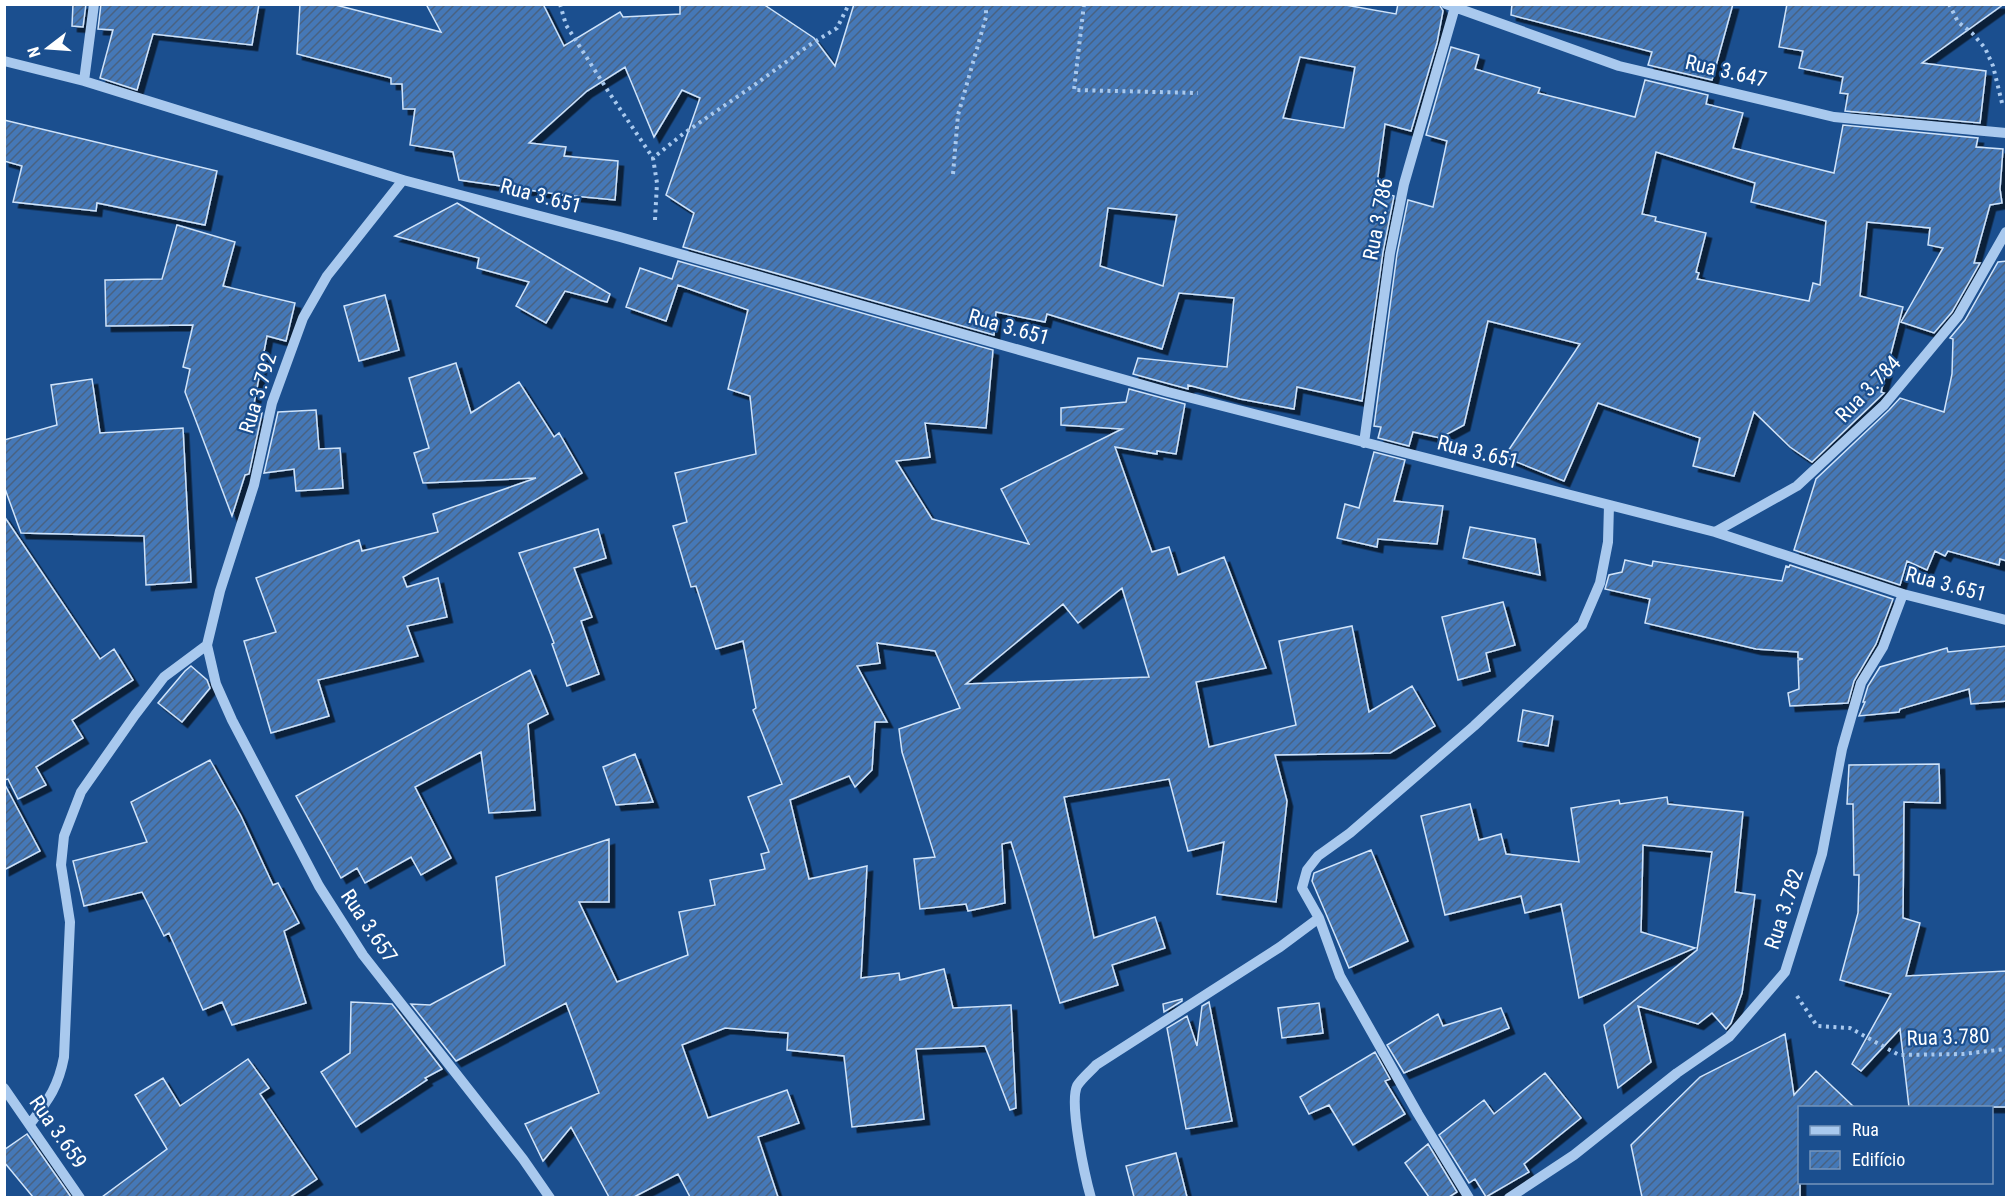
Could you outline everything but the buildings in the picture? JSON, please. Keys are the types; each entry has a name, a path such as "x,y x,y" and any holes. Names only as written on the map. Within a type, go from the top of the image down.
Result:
{"street":[{"path":"84,81 94,4"},
{"name":"Rua 3.647","path":"1450,6 1619,66 1823,114 2005,133"},
{"name":"Rua 3.786","path":"1364,443 1390,254 1404,184 1450,6"},
{"name":"Rua 3.651","path":"4,61 84,81 403,180 654,247 1157,389 1715,532 1903,594 2007,620"},
{"name":"Rua 3.792","path":"207,645 220,591 254,485 272,403 303,318 327,276 403,180"},
{"name":"Rua 3.784","path":"1715,532 1797,486 1884,405 1958,316 2007,232"},
{"path":"1469,1197 1418,1114 1340,976 1319,918 1302,888 1307,870 1318,856 1350,833 1474,726 1582,625 1600,583 1608,542 1609,505"},
{"name":"Rua 3.782","path":"1509,1197 1574,1155 1677,1073 1729,1036 1785,972 1822,854 1842,749 1861,683 1883,647 1903,594"},
{"path":"30,1124 55,1090 64,1057 70,922 61,865 64,836 81,792 106,754 164,677 207,645"},
{"name":"Rua 3.657","path":"207,645 216,684 228,711 319,886 363,956 523,1159 550,1197"},
{"path":"1091,1197 1076,1120 1077,1087 1096,1065 1280,947 1319,918"},
{"name":"Rua 3.659","path":"4,1088 80,1197"}],"path":[{"path":"560,4 566,25 653,158 657,183 654,247"},
{"path":"653,158 682,134 837,28 849,4"},
{"path":"953,174 958,115 986,16 986,4"},
{"path":"1084,4 1074,90 1198,93"},
{"path":"1949,4 1959,22 1985,48 1993,66 2004,110 2005,133"},
{"name":"Rua 3.780","path":"1785,972 1801,1004 1817,1026 1850,1028 1899,1055 1963,1054 2007,1049"}]}
